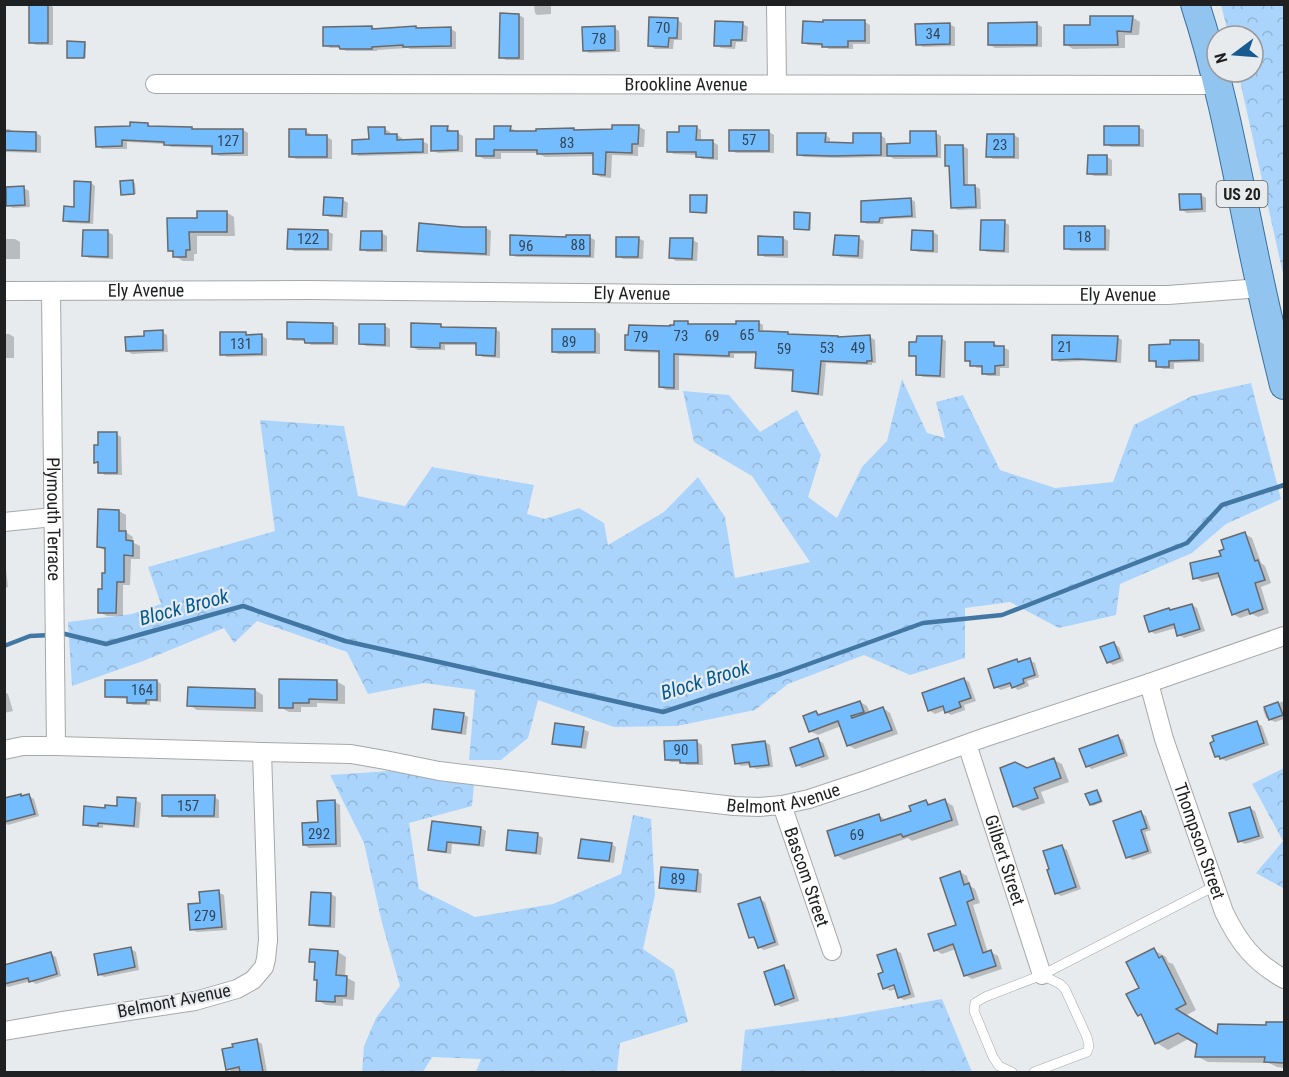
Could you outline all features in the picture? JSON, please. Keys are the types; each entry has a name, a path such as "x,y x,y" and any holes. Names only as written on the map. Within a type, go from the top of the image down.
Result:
{"main road":[{"name":"US 20","path":"1195,4 1230,136 1261,288 1284,385"}],"street":[{"path":"776,4 777,84"},
{"name":"Brookline Avenue","path":"155,84 1217,85"},
{"name":"Ely Avenue","path":"4,291 321,290 686,294 1168,295 1261,288"},
{"name":"Plymouth Terrace","path":"51,291 56,746"},
{"path":"4,522 53,517"},
{"name":"Belmont Avenue","path":"4,750 56,746 351,754 440,771 587,789 734,806 782,805 808,799 1284,636"},
{"name":"Thompson Street","path":"1149,683 1167,748 1224,912 1238,939 1255,958 1284,979"},
{"name":"Gilbert Street","path":"967,744 1042,975"},
{"name":"Belmont Avenue","path":"4,1031 195,1001 237,989 259,974 264,967 268,940 262,752"},
{"name":"Bascom Street","path":"782,805 832,951"}],"lane":[{"path":"1012,1072 999,1066 993,1057 974,1011 975,1003 1042,975 1215,886"},
{"path":"1034,1072 1087,1052 1089,1046 1065,989 1042,975"}],"green space":[{"path":"1221,5 1284,5 1284,278 1241,84 1265,84 1265,24 1226,24"},
{"path":"902,379 927,433 945,438 936,402 963,395 1000,470 1055,488 1113,482 1134,425 1192,396 1251,383 1281,499 1226,524 1192,553 1120,584 1116,615 1059,628 1010,602 965,608 965,658 910,675 864,655 788,684 755,710 677,726 614,727 538,700 528,738 501,760 469,760 475,690 424,683 368,694 347,652 257,621 234,643 224,628 143,661 72,686 68,622 132,614 161,604 148,567 275,531 260,420 344,426 358,496 405,506 432,467 534,485 527,514 545,519 579,508 604,523 608,545 664,512 698,477 725,517 735,578 810,562 752,476 694,442 683,391 729,395 760,432 797,410 821,455 808,497 837,518 862,467 887,441"},
{"path":"1284,768 1283,888 1256,873 1283,841 1252,784"},
{"path":"390,771 474,784 472,806 409,823 419,889 475,917 553,904 621,874 633,815 651,819 655,895 643,949 674,970 688,1022 620,1043 617,1072 476,1072 481,1059 432,1057 423,1072 362,1072 364,1046 376,1018 400,986 382,923 364,843 330,775"},
{"path":"942,999 972,1072 741,1072 745,1030 841,1017"}],"building":[{"path":"29,4 48,4 48,43 29,43"},
{"path":"500,13 519,14 519,58 499,58"},
{"path":"1090,16 1133,16 1131,32 1117,31 1118,45 1064,45 1064,25 1090,25"},
{"path":"649,17 678,18 677,38 669,38 668,47 648,46"},
{"path":"823,20 865,20 865,41 848,41 848,47 822,47 822,44 802,43 803,21 823,22"},
{"path":"715,21 743,22 742,40 731,40 731,46 714,46"},
{"path":"1037,22 1037,45 988,45 988,23"},
{"path":"950,23 950,44 916,45 915,24"},
{"path":"372,26 372,29 416,26 416,28 451,27 451,46 403,47 403,45 372,47 372,49 340,49 339,46 323,46 323,27"},
{"path":"615,26 615,50 583,51 582,27"},
{"path":"67,41 85,42 84,58 67,58"},
{"path":"130,122 148,123 148,126 192,127 192,129 243,129 243,153 212,154 212,146 164,145 164,142 122,140 122,146 96,147 95,127 130,126"},
{"path":"612,125 639,125 638,144 632,144 632,153 606,152 605,175 593,174 593,153 537,154 537,150 494,150 494,156 476,156 476,139 494,139 494,126 511,126 510,131 536,131 536,129 574,128 574,130 612,129"},
{"path":"431,126 448,126 447,131 458,131 458,150 431,151"},
{"path":"679,126 697,126 696,140 713,140 713,158 696,157 696,152 667,152 667,132 679,132"},
{"path":"1104,126 1139,126 1139,145 1104,145"},
{"path":"368,127 385,127 385,134 397,134 397,140 423,139 423,152 352,154 352,140 369,139"},
{"path":"289,129 306,129 306,135 327,135 327,157 289,157"},
{"path":"729,130 769,130 769,151 729,151"},
{"path":"4,131 36,132 36,151 4,150"},
{"path":"910,131 936,131 937,156 887,156 887,144 910,143"},
{"path":"797,133 826,133 825,142 853,143 853,133 881,133 881,155 797,155"},
{"path":"987,134 1014,134 1014,157 986,157"},
{"path":"945,145 963,145 964,185 975,185 976,207 951,208 949,166 945,166"},
{"path":"1088,155 1107,155 1107,174 1087,174"},
{"path":"133,180 134,194 121,195 120,181"},
{"path":"74,181 91,182 89,222 63,221 64,206 74,207"},
{"path":"24,186 25,205 6,206 6,187"},
{"path":"1179,194 1201,194 1202,209 1180,210"},
{"path":"690,195 707,195 706,213 690,212"},
{"path":"324,197 343,198 342,216 323,215"},
{"path":"911,198 912,216 880,218 879,222 861,222 861,201"},
{"path":"197,211 227,211 227,232 189,232 190,250 186,250 186,257 173,257 173,251 168,251 167,218 197,218"},
{"path":"794,212 810,213 809,230 794,229"},
{"path":"981,220 1005,220 1004,251 980,250"},
{"path":"419,223 486,227 486,254 417,251"},
{"path":"1064,226 1105,226 1105,249 1064,249"},
{"path":"288,229 328,230 328,249 287,249"},
{"path":"83,230 108,230 108,257 82,256"},
{"path":"912,230 933,231 933,251 911,250"},
{"path":"361,231 382,231 382,250 360,250"},
{"path":"510,235 566,237 566,235 590,235 590,256 510,255"},
{"path":"835,235 859,236 858,256 833,255"},
{"path":"758,236 783,237 783,255 758,255"},
{"path":"616,237 639,237 638,257 616,257"},
{"path":"670,238 693,238 692,259 669,258"},
{"path":"674,321 688,321 688,324 736,324 736,321 759,321 759,331 838,337 870,335 872,361 867,361 867,363 821,361 818,394 792,391 793,370 755,368 756,352 729,352 729,356 674,354 674,388 659,387 659,351 625,350 625,335 628,335 629,325 670,326 674,325"},
{"path":"287,322 333,323 333,343 305,343 304,339 287,339"},
{"path":"411,323 441,324 441,327 496,328 495,356 476,355 476,343 440,343 440,348 411,347"},
{"path":"359,324 385,324 385,345 359,344"},
{"path":"552,329 595,329 595,352 552,352"},
{"path":"163,330 163,350 126,351 125,337 144,336 144,331"},
{"path":"220,332 262,334 262,354 220,355"},
{"path":"1052,335 1118,336 1116,361 1052,360"},
{"path":"917,336 942,336 940,376 916,375 916,356 909,356 909,342 916,342"},
{"path":"1170,340 1199,340 1199,360 1169,361 1169,367 1156,367 1156,361 1149,361 1149,345 1170,344"},
{"path":"965,342 994,342 994,346 1004,346 1004,365 995,366 995,374 982,374 982,366 970,366 970,361 965,361"},
{"path":"98,432 117,432 117,473 98,473 98,462 94,463 94,445 98,445"},
{"path":"98,509 119,510 119,531 126,531 126,540 133,541 133,556 124,555 124,582 117,582 116,613 98,613 98,589 102,589 102,573 105,573 105,548 97,547"},
{"path":"1245,532 1255,561 1258,560 1265,580 1255,583 1263,609 1250,614 1248,609 1232,615 1218,573 1193,579 1190,563 1221,556 1219,551 1224,549 1221,540"},
{"path":"1192,604 1200,629 1177,636 1174,624 1149,632 1144,616"},
{"path":"1114,642 1120,658 1107,663 1100,647"},
{"path":"1030,658 1035,675 1023,679 1024,683 1012,688 1010,683 994,688 988,669 1017,659 1018,662"},
{"path":"964,678 971,698 959,702 961,707 945,713 943,706 928,711 922,693"},
{"path":"279,679 337,680 337,700 309,699 309,703 293,703 293,708 279,708"},
{"path":"105,680 157,680 157,700 146,700 146,703 127,703 127,697 105,697"},
{"path":"188,687 255,689 255,708 187,706"},
{"path":"860,701 864,712 851,716 852,718 883,707 892,730 847,746 838,721 809,732 803,716 816,711 818,715"},
{"path":"1278,702 1283,715 1269,720 1264,707"},
{"path":"434,709 464,713 461,733 432,729"},
{"path":"1257,721 1264,743 1220,759 1219,756 1215,757 1210,743 1214,741 1212,736"},
{"path":"555,723 584,727 581,747 552,744"},
{"path":"1118,735 1124,753 1086,767 1079,749"},
{"path":"818,738 824,756 796,766 790,748"},
{"path":"697,740 698,763 665,760 664,741"},
{"path":"765,741 769,765 750,767 749,762 735,764 732,745"},
{"path":"1054,758 1061,778 1034,788 1038,798 1013,807 1000,768 1015,762 1027,768"},
{"path":"1097,790 1101,801 1090,805 1085,794"},
{"path":"21,794 21,796 29,794 35,814 4,822 4,798"},
{"path":"162,795 215,795 214,816 162,816"},
{"path":"117,797 136,798 134,826 98,823 98,826 83,825 84,806 105,808 105,805 117,806"},
{"path":"945,799 952,820 903,837 901,834 835,856 827,831 879,814 881,821 911,811 909,806 926,800 928,805"},
{"path":"335,800 336,844 303,845 302,823 318,822 317,801"},
{"path":"1250,807 1259,836 1238,842 1229,813"},
{"path":"1141,811 1147,828 1141,830 1148,851 1126,858 1113,821"},
{"path":"432,821 481,827 479,845 447,842 446,852 428,850"},
{"path":"508,830 538,833 536,853 506,850"},
{"path":"581,839 612,843 609,861 578,858"},
{"path":"1062,845 1076,887 1055,894 1043,851"},
{"path":"661,867 698,870 696,891 659,888"},
{"path":"960,871 964,885 969,883 974,899 967,902 983,953 991,950 996,966 964,976 953,944 934,951 928,934 956,925 940,878"},
{"path":"219,890 222,927 190,930 188,904 200,903 199,892"},
{"path":"311,892 331,893 330,926 309,925"},
{"path":"760,897 775,942 758,948 754,937 749,938 738,904"},
{"path":"131,947 135,967 98,975 94,954"},
{"path":"1154,948 1159,958 1162,956 1186,1004 1176,1009 1217,1034 1218,1024 1266,1025 1266,1022 1284,1022 1284,1063 1264,1062 1265,1057 1195,1057 1197,1044 1178,1033 1155,1044 1141,1014 1138,1016 1126,994 1139,988 1126,962"},
{"path":"310,949 338,951 336,975 347,976 346,996 335,996 335,1002 316,1001 315,962 309,962"},
{"path":"896,949 910,994 898,998 894,985 883,989 878,974 883,972 877,955"},
{"path":"51,952 57,974 29,982 28,978 4,984 4,965"},
{"path":"784,965 794,998 775,1005 764,972"},
{"path":"257,1039 263,1072 240,1072 239,1067 226,1070 222,1049 233,1047 232,1044"}],"waterway":[{"name":"Block Brook","path":"59,634 106,644 243,606 345,641 663,712 781,674 923,623 1002,615 1187,543 1222,505 1284,485"},
{"name":"Block Brook","path":"4,646 30,636 51,635"}]}
